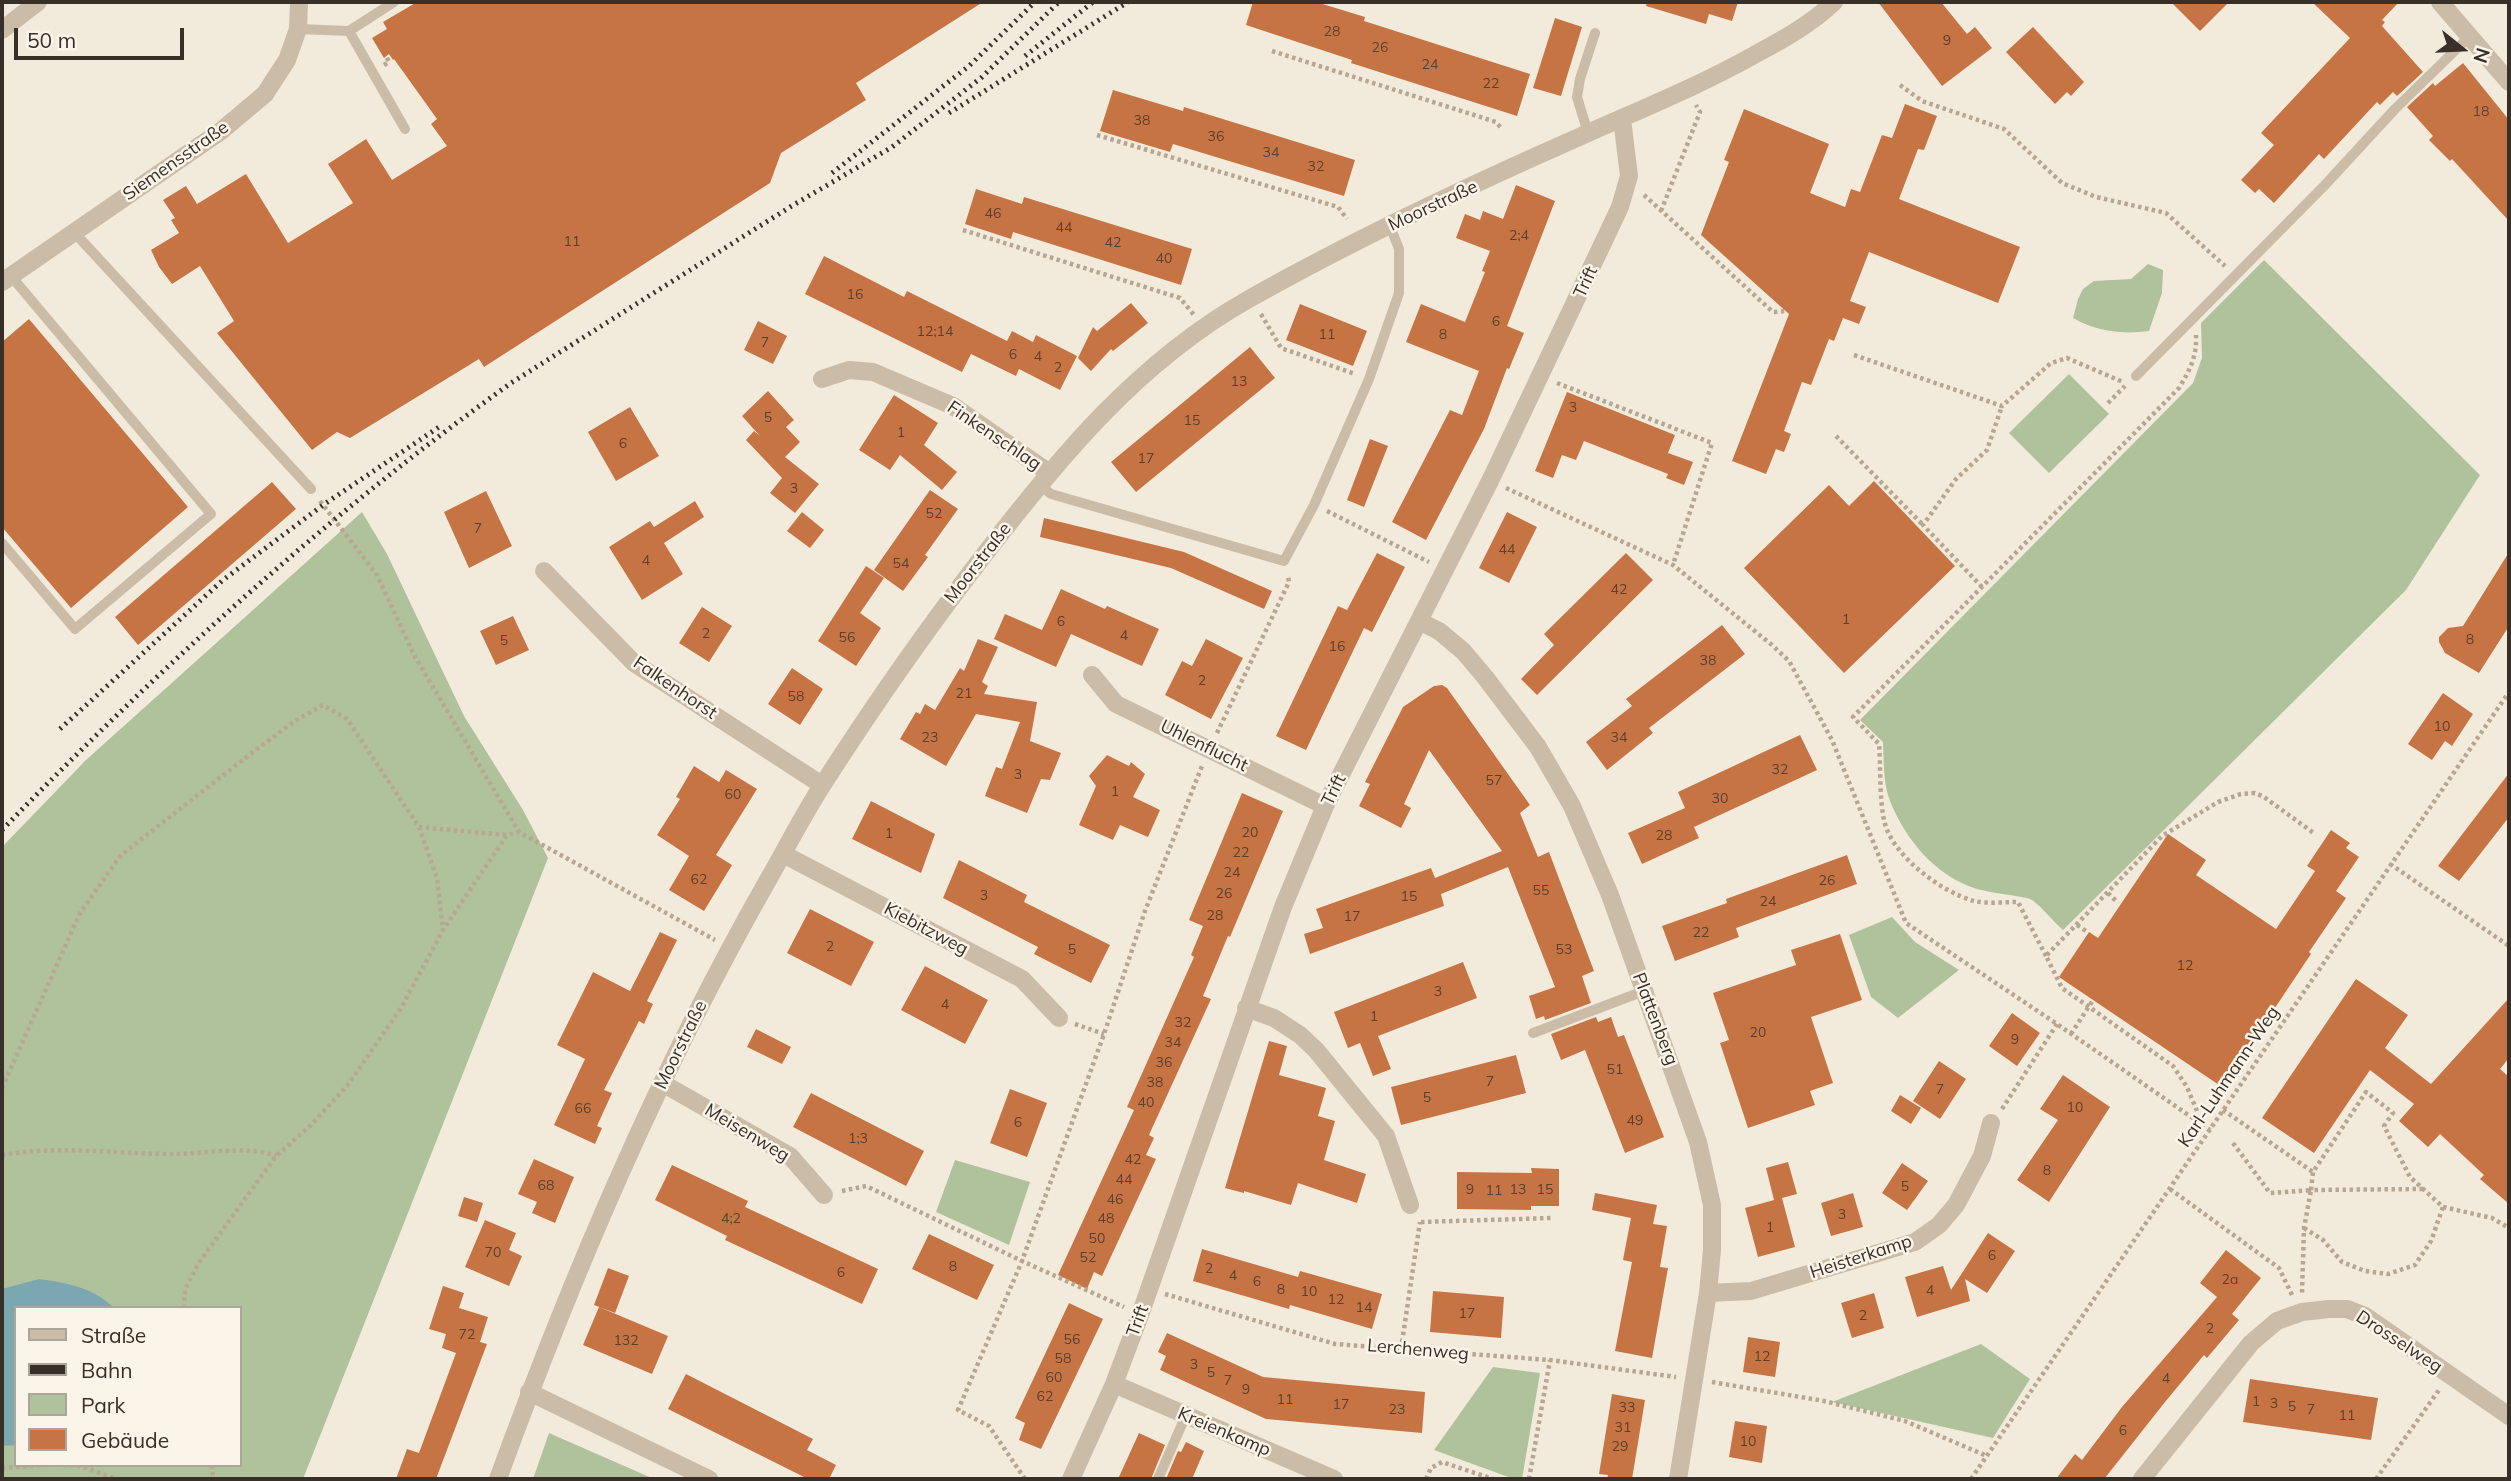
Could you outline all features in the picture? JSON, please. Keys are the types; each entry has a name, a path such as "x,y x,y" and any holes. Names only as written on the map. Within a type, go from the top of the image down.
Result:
{"street":[{"path":"2,30 38,2"},
{"name":"Siemensstraße","path":"7,279 221,131 265,94 287,60 298,29 299,2"},
{"name":"Moorstraße","path":"498,1479 529,1392 591,1240 662,1083 729,948 822,785 934,620 1043,478 1138,378 1202,327 1251,298 1390,226 1732,68 1819,16 1833,2"},
{"path":"2441,2 2509,82"},
{"name":"Trift","path":"1071,1479 1114,1384 1283,907 1325,806 1490,481 1620,207 1628,180 1622,119"},
{"name":"Finkenschlag","path":"822,379 849,370 873,372 953,406 1043,478"},
{"name":"Falkenhorst","path":"544,571 634,663 822,785"},
{"name":"Plattenberg","path":"1419,621 1439,631 1463,652 1514,713 1538,747 1572,806 1610,895 1680,1085 1706,1171 1712,1217 1712,1250 1708,1293 1678,1479"},
{"name":"Uhlenflucht","path":"1091,675 1116,704 1325,806"},
{"name":"Kiebitzweg","path":"783,854 1022,979 1059,1018"},
{"path":"1247,1008 1275,1018 1316,1050 1386,1136 1410,1205"},
{"name":"Meisenweg","path":"662,1083 790,1156 824,1195"},
{"name":"Heisterkamp","path":"1708,1293 1751,1291 1915,1241 1939,1225 1956,1205 1982,1156 1991,1123"},
{"name":"Drosselweg","path":"2142,1479 2251,1343 2277,1321 2302,1312 2347,1309 2365,1316 2509,1416"},
{"name":"Kreienkamp","path":"1114,1384 1334,1479"},
{"path":"529,1392 709,1479"}],"lane":[{"path":"298,29 349,31 394,2"},
{"path":"349,31 405,129"},
{"path":"1588,133 1577,97 1595,33"},
{"path":"2136,376 2236,276 2395,109 2470,36"},
{"path":"1043,478 1051,494 1284,561 1314,505 1369,379 1399,293 1399,249 1390,226"},
{"path":"73,231 311,489"},
{"path":"2,543 75,629 211,514 7,279"},
{"path":"1533,1033 1644,991"},
{"path":"1158,1479 1186,1415"}],"path":[{"path":"1272,51 1496,122 1502,129"},
{"path":"1900,85 1922,100 2004,129 2063,183 2096,197 2166,213 2236,276"},
{"path":"1661,211 1700,113 1694,101"},
{"path":"1097,135 1338,207 1347,219"},
{"path":"1628,180 1773,312 1786,311"},
{"path":"963,230 1180,298 1202,327"},
{"path":"1251,298 1281,348 1369,379"},
{"path":"2196,349 2193,363 2179,388 1853,718 1879,744 1884,822 1899,849 1920,871 1945,888 1976,901 2018,902 2062,988 2173,1066 2187,1087 2197,1111"},
{"path":"1854,355 2002,406"},
{"path":"1923,526 1956,479 1987,450 2002,406 2051,363 2067,358 2127,384 2109,403"},
{"path":"1540,377 1712,443 1673,565"},
{"path":"1836,436 1982,587"},
{"path":"1490,481 1673,565 1789,661 1832,740 1906,923 2210,1130"},
{"path":"311,489 377,575 414,655 519,832 729,948"},
{"path":"1314,505 1445,570"},
{"path":"1025,1479 989,1426 958,1410 1022,1261 1145,912 1209,749 1289,582 1284,561"},
{"name":"Karl-Luhmann-Weg","path":"1971,1479 2509,692"},
{"path":"2,1088 80,913 121,855 295,721 323,705 347,719 419,827 437,878 443,930"},
{"path":"2046,956 2162,836 2218,802 2241,794 2255,793 2315,834"},
{"path":"419,827 507,835 519,832"},
{"path":"184,1306 184,1289 198,1264 275,1156 311,1125 347,1086 401,1008 443,930 507,835"},
{"path":"2390,864 2509,946"},
{"path":"2130,871 2136,877"},
{"path":"2108,894 2118,903"},
{"path":"2077,925 2086,931"},
{"path":"2071,1034 2094,1000"},
{"path":"1059,1018 1104,1034"},
{"path":"1991,1123 2010,1099 2057,1024"},
{"path":"2302,1312 2304,1227 2313,1172 2366,1092 2393,1113 2384,1126 2410,1178 2443,1207 2492,1218 2509,1228"},
{"path":"2223,1110 2313,1172"},
{"path":"2233,1143 2270,1194 2423,1189"},
{"path":"2,1155 37,1149 174,1154 255,1151 275,1156"},
{"path":"824,1195 866,1186 1140,1315"},
{"path":"2170,1189 2279,1268 2290,1291"},
{"path":"1401,1349 1420,1222 1410,1205"},
{"path":"2304,1227 2323,1240 2342,1262 2365,1271 2388,1274 2416,1265 2431,1241 2443,1207"},
{"path":"1420,1222 1551,1218"},
{"name":"Lerchenweg","path":"1149,1289 1335,1343 1550,1360 1694,1379 1824,1401 1905,1422 1987,1456"},
{"path":"1529,1479 1550,1360"},
{"path":"2376,1479 2449,1375"},
{"path":"1426,1479 1431,1468 1442,1462 1493,1479"},
{"path":"84,1467 116,1479"}],"green space":[{"path":"2264,260 2480,475 2406,590 2063,930 2032,900 1980,890 1960,882 1934,865 1923,854 1904,829 1890,801 1885,780 1883,742 1860,720 2193,383 2202,358 2201,323"},
{"path":"2148,264 2163,270 2162,293 2149,331 2110,331 2073,318 2083,289 2094,281 2131,279"},
{"path":"2069,374 2109,414 2049,473 2009,433"},
{"path":"362,512 387,554 464,716 523,810 548,858 303,1479 2,1479 2,847 86,760"},
{"path":"1892,917 1915,942 1959,970 1898,1018 1871,997 1849,935"},
{"path":"955,1160 1030,1182 1009,1245 936,1212"},
{"path":"1981,1344 2030,1379 1993,1438 1832,1402"},
{"path":"1493,1367 1540,1373 1522,1479 1514,1479 1434,1450"},
{"path":"549,1433 654,1479 533,1479"}],"water":[{"path":"39,1279 69,1284 88,1291 112,1306 14,1306 14,1445 2,1446 2,1289"}],"building":[{"path":"417,2 983,2 856,83 866,100 781,153 770,183 484,367 479,359 350,438 337,432 312,450 217,333 234,321 200,266 172,284 159,267 151,250 179,233 171,220 175,218 163,200 186,186 197,204 246,174 288,243 353,203 328,164 366,139 392,180 447,146 431,124 437,119 394,59 389,54 384,58 372,38 387,29 383,22"},
{"path":"1253,2 1316,2 1365,17 1364,21 1530,74 1517,116 1351,63 1352,60 1246,25"},
{"path":"1647,2 1738,2 1732,21 1709,14 1706,24 1646,6"},
{"path":"1878,2 1941,2 1967,34 1975,27 1992,48 1942,86"},
{"path":"2171,2 2229,2 2200,31"},
{"path":"2312,2 2399,2 2382,20 2385,22 2382,26 2423,72 2397,96 2393,92 2380,105 2377,102 2324,159 2319,154 2274,203 2259,189 2255,193 2241,180 2274,145 2261,133 2350,38"},
{"path":"1555,18 1582,27 1561,96 1533,88"},
{"path":"2033,27 2084,82 2071,96 2067,92 2055,104 2006,52"},
{"path":"2463,63 2509,120 2509,221 2452,159 2450,161 2429,140 2433,136 2407,107 2433,83 2435,86"},
{"path":"1113,90 1183,111 1184,107 1355,160 1344,196 1173,144 1170,152 1100,131"},
{"path":"1905,104 1937,116 1924,150 1918,149 1899,199 2020,247 1998,303 1869,252 1850,301 1866,307 1859,324 1843,318 1834,341 1829,339 1811,385 1802,382 1784,431 1791,434 1784,452 1776,449 1766,474 1732,461 1789,314 1701,235 1729,162 1724,160 1744,109 1829,144 1810,193 1845,207 1851,189 1860,192 1882,135 1892,138"},
{"path":"1516,185 1555,201 1507,326 1524,333 1509,369 1507,368 1484,429 1426,540 1392,522 1450,410 1462,415 1479,371 1406,342 1421,304 1465,322 1485,272 1482,271 1490,251 1456,238 1465,214 1480,220 1483,211 1503,219"},
{"path":"976,189 1022,204 1024,197 1192,249 1181,285 1013,232 1011,239 965,224"},
{"path":"824,256 904,297 907,291 1007,341 1012,331 1033,342 1036,335 1077,356 1060,390 1019,369 1016,376 971,354 962,372 805,294"},
{"path":"1131,303 1148,323 1113,351 1111,349 1091,371 1078,358 1093,327 1097,331"},
{"path":"1300,304 1367,331 1353,366 1286,340"},
{"path":"29,319 188,507 71,608 2,527 2,342"},
{"path":"758,321 787,336 773,364 744,350"},
{"path":"1250,347 1275,378 1136,492 1111,462"},
{"path":"768,391 794,420 786,427 800,442 785,457 819,484 795,513 770,493 782,478 746,440 754,431 760,436 742,416"},
{"path":"1567,392 1675,435 1668,453 1693,462 1684,485 1666,478 1668,474 1584,441 1576,460 1562,455 1553,478 1535,471"},
{"path":"894,395 938,423 924,445 957,472 942,490 900,455 890,470 859,450"},
{"path":"630,407 659,456 616,481 588,432"},
{"path":"1370,439 1388,446 1364,507 1347,500"},
{"path":"1874,481 1955,566 1844,673 1744,568 1829,485 1849,506"},
{"path":"272,482 296,509 138,645 115,617"},
{"path":"930,490 958,509 903,591 874,570"},
{"path":"486,491 512,546 469,568 444,512"},
{"path":"695,501 704,517 664,543 683,574 642,600 609,547 650,521 654,527"},
{"path":"802,512 824,530 810,548 787,531"},
{"path":"1507,512 1537,527 1509,583 1479,568"},
{"path":"1044,518 1184,552 1272,591 1264,609 1171,568 1040,537"},
{"path":"2509,552 2509,626 2479,673 2445,653 2439,637 2448,628 2463,626"},
{"path":"1377,553 1405,567 1372,632 1364,628 1306,750 1276,736 1338,606 1347,610"},
{"path":"1626,553 1653,580 1537,695 1521,679 1554,645 1544,634"},
{"path":"866,566 884,578 860,613 881,628 856,666 818,641"},
{"path":"1061,589 1159,629 1142,666 1071,634 1056,667 994,639 1005,614 1042,630"},
{"path":"702,607 732,626 709,662 679,643"},
{"path":"513,616 529,650 496,665 480,631"},
{"path":"1722,625 1745,654 1649,728 1653,733 1607,770 1586,742 1632,706 1626,699"},
{"path":"978,639 998,647 982,682 988,686 984,694 1037,702 1030,741 1061,753 1050,780 1041,779 1027,813 985,796 996,767 1002,769 1020,722 976,714 946,766 900,739 916,712 920,714 925,704 935,710 960,668 964,671"},
{"path":"1206,639 1243,658 1211,719 1165,695 1182,661 1192,666"},
{"path":"792,668 823,689 800,725 768,704"},
{"path":"1442,685 1447,688 1530,805 1520,813 1538,857 1549,852 1594,971 1582,976 1591,1003 1545,1020 1544,1016 1536,1019 1529,996 1555,987 1508,867 1441,894 1444,906 1310,954 1304,934 1323,928 1316,909 1431,868 1435,878 1502,851 1429,750 1404,804 1411,808 1401,828 1359,806 1370,784 1365,782 1403,707 1434,686"},
{"path":"2443,693 2473,714 2452,746 2445,741 2432,760 2408,744"},
{"path":"1800,735 1817,770 1694,827 1699,838 1642,864 1628,833 1685,808 1678,792"},
{"path":"1107,755 1129,766 1131,762 1145,774 1133,797 1160,810 1148,837 1120,825 1113,840 1079,825 1096,786 1089,776"},
{"path":"694,766 719,782 726,770 757,789 716,855 732,865 704,911 669,890 689,856 657,835 680,799 676,797"},
{"path":"2509,773 2509,817 2459,881 2438,866"},
{"path":"1242,793 1283,811 1203,996 1211,999 1149,1135 1154,1138 1146,1155 1156,1159 1102,1276 1094,1272 1087,1289 1058,1275 1134,1110 1127,1107 1194,957 1191,955 1203,926 1189,920"},
{"path":"871,801 935,834 921,873 852,839"},
{"path":"2331,830 2350,843 2346,848 2359,857 2336,891 2346,898 2222,1087 2059,977 2089,932 2098,938 2168,834 2206,860 2196,875 2276,929 2315,871 2307,866"},
{"path":"1847,855 1857,884 1736,928 1739,937 1675,961 1662,926 1727,903 1726,899"},
{"path":"959,860 1027,895 1024,902 1110,945 1091,983 1034,954 1038,947 943,898"},
{"path":"810,909 874,942 851,986 787,953"},
{"path":"660,932 677,940 647,1001 653,1004 644,1024 639,1021 604,1090 612,1093 597,1126 602,1128 595,1144 554,1125 585,1059 557,1045 593,972 630,991"},
{"path":"1840,934 1862,1000 1811,1017 1833,1083 1810,1091 1815,1105 1748,1128 1720,1043 1729,1040 1713,993 1796,965 1791,950"},
{"path":"1463,962 1477,998 1378,1036 1391,1069 1373,1076 1360,1043 1348,1048 1334,1012"},
{"path":"925,966 988,1000 965,1044 901,1010"},
{"path":"2356,979 2408,1015 2385,1048 2431,1084 2509,998 2509,1058 2500,1069 2509,1077 2509,1204 2480,1179 2484,1175 2440,1134 2428,1147 2399,1121 2414,1104 2370,1070 2314,1153 2262,1118"},
{"path":"2012,1013 2040,1033 2017,1066 1989,1046"},
{"path":"1596,1017 1598,1022 1611,1017 1618,1037 1624,1035 1664,1137 1625,1153 1585,1050 1561,1060 1551,1034"},
{"path":"756,1029 791,1047 782,1064 747,1047"},
{"path":"1269,1041 1287,1046 1279,1075 1326,1088 1318,1116 1335,1121 1324,1160 1366,1174 1357,1203 1298,1183 1291,1205 1225,1188"},
{"path":"1516,1055 1526,1093 1401,1125 1391,1087"},
{"path":"1939,1061 1966,1079 1940,1119 1913,1101"},
{"path":"2063,1075 2110,1107 2049,1202 2017,1180 2058,1120 2040,1109"},
{"path":"1010,1089 1047,1103 1027,1157 990,1143"},
{"path":"811,1093 924,1151 906,1186 793,1127"},
{"path":"1900,1095 1921,1108 1911,1124 1891,1111"},
{"path":"534,1159 574,1177 555,1223 532,1213 537,1202 518,1194"},
{"path":"1788,1162 1797,1194 1782,1198 1795,1247 1758,1257 1745,1208 1774,1200 1766,1168"},
{"path":"1902,1163 1928,1181 1907,1210 1882,1193"},
{"path":"672,1165 748,1201 745,1207 878,1269 862,1304 725,1240 727,1236 655,1200"},
{"path":"1531,1168 1559,1169 1559,1206 1531,1206 1531,1210 1457,1209 1457,1172 1532,1173"},
{"path":"1595,1193 1657,1205 1653,1224 1667,1226 1660,1267 1668,1268 1652,1358 1615,1351 1632,1262 1623,1260 1631,1218 1592,1210"},
{"path":"1853,1193 1863,1227 1831,1236 1821,1203"},
{"path":"464,1197 483,1203 477,1222 458,1216"},
{"path":"485,1220 516,1233 509,1250 522,1256 509,1286 465,1267"},
{"path":"1988,1233 2015,1251 1987,1293 1965,1279 1970,1301 1917,1317 1905,1277 1943,1266 1951,1290"},
{"path":"929,1234 994,1265 977,1300 912,1269"},
{"path":"1202,1249 1298,1277 1300,1271 1382,1294 1372,1329 1290,1305 1289,1309 1193,1281"},
{"path":"2226,1250 2261,1278 2232,1314 2239,1320 2207,1358 2204,1355 2105,1478 2107,1479 2056,1479 2075,1454 2082,1460 2122,1407 2217,1297 2200,1283"},
{"path":"608,1268 629,1276 615,1313 594,1305"},
{"path":"443,1286 464,1293 459,1308 488,1317 480,1342 487,1344 436,1479 396,1479 407,1449 419,1453 456,1353 442,1348 446,1334 429,1329"},
{"path":"1433,1291 1504,1297 1501,1338 1430,1332"},
{"path":"1874,1293 1884,1328 1852,1338 1841,1303"},
{"path":"1069,1303 1103,1319 1041,1449 1019,1440 1025,1423 1015,1418"},
{"path":"599,1307 668,1336 652,1374 583,1345"},
{"path":"1167,1333 1263,1377 1425,1392 1422,1433 1266,1419 1160,1370 1166,1356 1158,1352"},
{"path":"1748,1337 1780,1342 1775,1377 1743,1372"},
{"path":"686,1374 813,1439 807,1450 836,1465 829,1479 808,1479 668,1409"},
{"path":"2250,1379 2378,1398 2371,1440 2243,1422"},
{"path":"1612,1394 1645,1400 1632,1479 1607,1479 1608,1475 1599,1474"},
{"path":"1735,1421 1767,1426 1762,1463 1729,1457"},
{"path":"1139,1433 1165,1445 1151,1479 1118,1479"},
{"path":"1186,1442 1204,1451 1192,1479 1166,1479 1178,1451 1181,1452"}],"railway":[{"path":"832,173 969,66 1035,2"},
{"path":"2,830 122,710 246,595 443,433 511,383 790,207 892,147 982,77 1059,2"},
{"path":"1025,56 1093,2"},
{"path":"949,113 1128,2"},
{"path":"60,729 223,580 323,505 439,427"}]}
